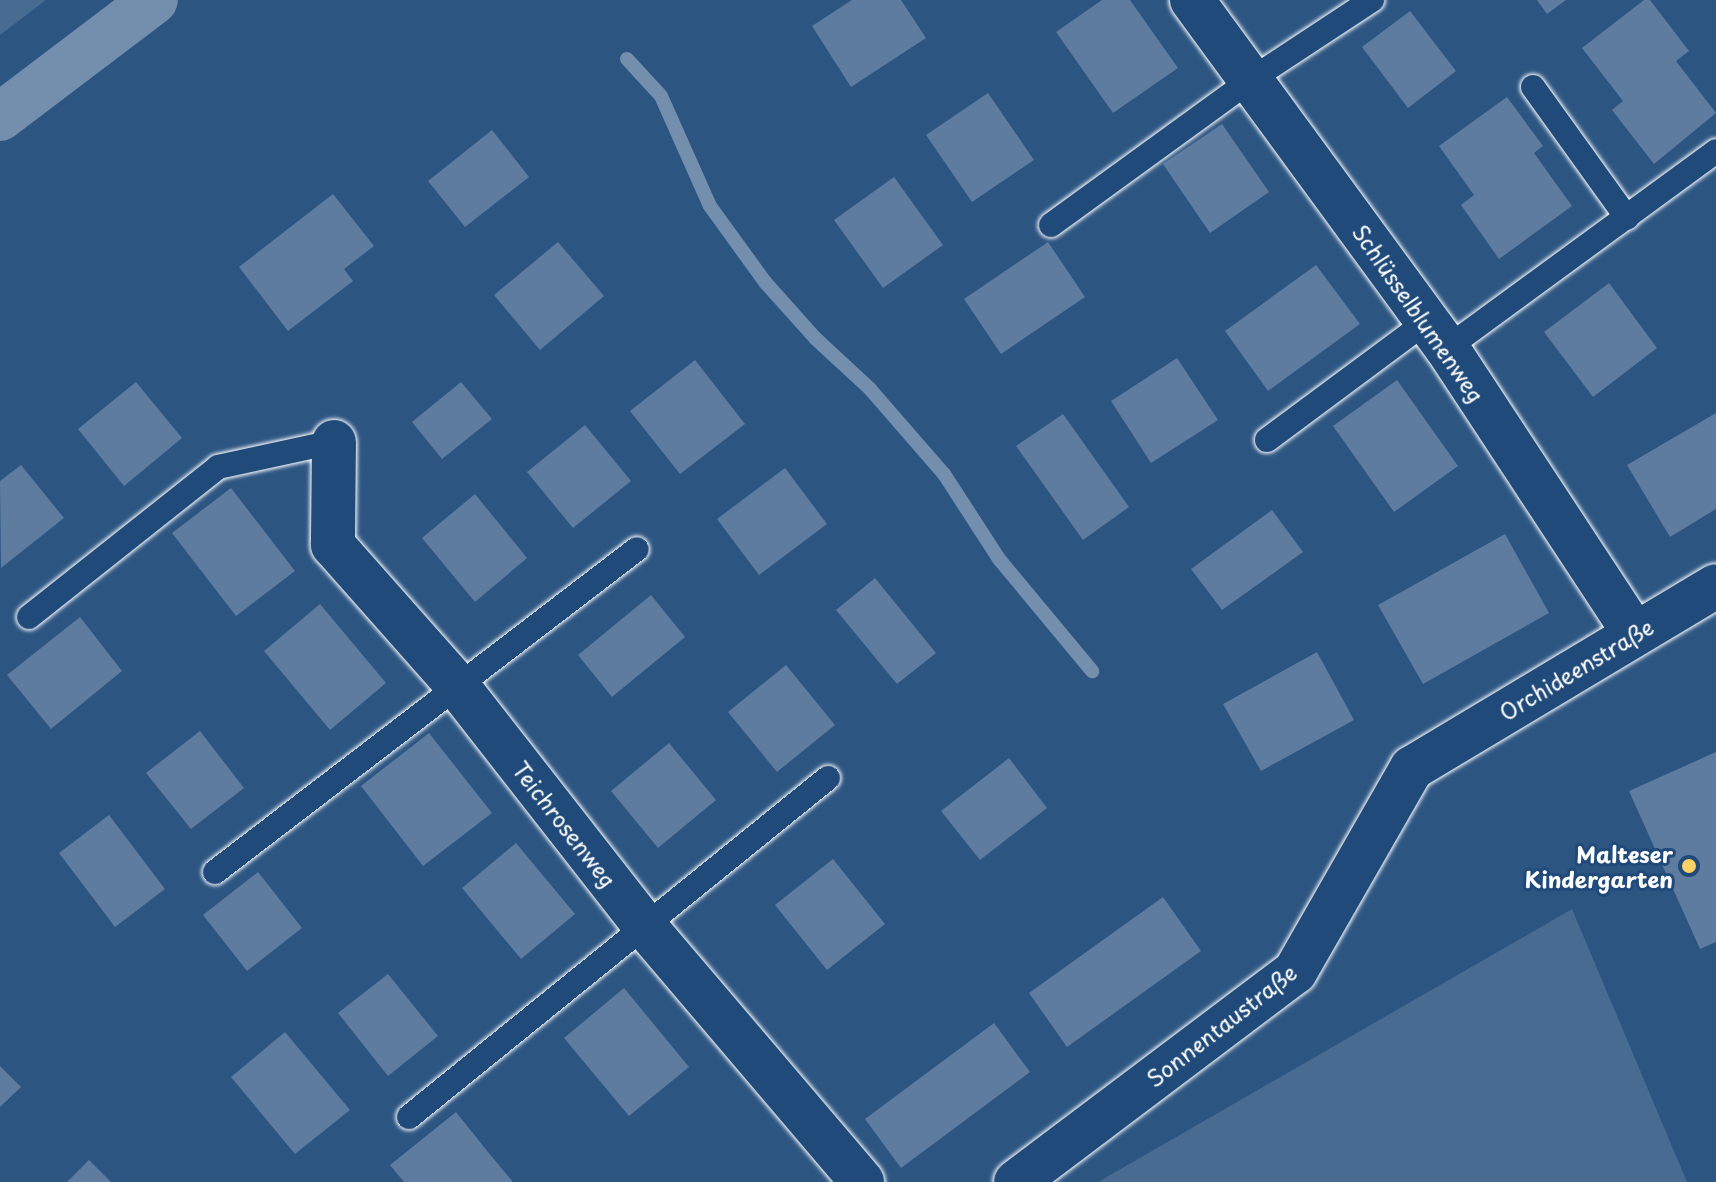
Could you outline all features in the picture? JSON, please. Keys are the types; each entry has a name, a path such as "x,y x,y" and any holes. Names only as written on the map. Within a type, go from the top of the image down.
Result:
{"street":[{"name":"Schlüsselblumenweg","path":"1192,0 1437,334 1635,634"},
{"name":"Teichrosenweg","path":"334,442 333,545 455,683 647,929 862,1182"},
{"name":"Orchideenstraße","path":"1436,752 1715,590"},
{"name":"Sonnentaustraße","path":"1016,1182 1295,972 1412,768 1436,752"}],"lane":[{"path":"1051,225 1252,79 1372,0"},
{"path":"1533,87 1627,218"},
{"path":"1267,440 1627,218 1716,151"},
{"path":"29,617 218,467 334,442"},
{"path":"215,872 455,683 637,549"},
{"path":"409,1117 647,929 828,778"}],"shaded area":[{"path":"0,0 46,0 0,35"},
{"path":"1572,909 1687,1182 1099,1182 1105,1178"}],"building":[{"path":"852,0 901,0 926,38 851,87 812,26"},
{"path":"1102,0 1130,0 1178,68 1113,113 1056,32"},
{"path":"1537,0 1566,0 1547,14"},
{"path":"1644,0 1650,0 1689,51 1676,61 1716,113 1654,164 1612,110 1623,101 1582,48"},
{"path":"1410,11 1456,71 1408,108 1362,47"},
{"path":"988,93 1034,160 972,202 926,135"},
{"path":"1507,97 1543,146 1534,153 1572,206 1499,259 1461,205 1474,195 1439,146"},
{"path":"1222,124 1269,192 1210,233 1163,164"},
{"path":"492,130 529,177 465,227 428,181"},
{"path":"894,177 943,245 883,288 834,220"},
{"path":"333,194 374,246 344,269 353,281 288,331 239,267"},
{"path":"558,242 604,296 540,350 494,295"},
{"path":"1048,242 1085,297 1001,354 964,299"},
{"path":"1316,265 1360,324 1268,391 1225,331"},
{"path":"1609,283 1657,348 1593,397 1544,332"},
{"path":"1177,358 1218,420 1151,463 1111,401"},
{"path":"695,360 745,424 680,474 630,411"},
{"path":"1397,380 1458,466 1394,512 1333,426"},
{"path":"136,382 182,438 124,486 78,429"},
{"path":"461,382 492,419 442,459 412,422"},
{"path":"1716,413 1716,509 1670,537 1627,465"},
{"path":"1063,414 1129,507 1083,540 1016,446"},
{"path":"585,425 631,481 573,528 527,472"},
{"path":"21,465 64,518 1,568 0,481"},
{"path":"785,468 827,524 759,575 717,519"},
{"path":"231,488 295,571 236,616 172,533"},
{"path":"475,494 527,558 475,602 422,538"},
{"path":"1272,510 1303,552 1222,610 1191,569"},
{"path":"1505,534 1549,613 1423,684 1378,605"},
{"path":"875,578 936,653 897,684 836,610"},
{"path":"651,595 685,637 612,697 578,655"},
{"path":"320,604 386,683 330,730 264,651"},
{"path":"80,617 122,671 51,729 7,675"},
{"path":"1317,652 1354,720 1261,771 1223,704"},
{"path":"786,665 835,725 777,772 728,712"},
{"path":"200,731 244,788 191,829 146,773"},
{"path":"429,733 492,813 423,866 361,786"},
{"path":"669,743 716,800 658,848 611,791"},
{"name":"Malteser Kindergarten","path":"1716,752 1716,942 1700,949 1629,791"},
{"path":"1009,758 1047,808 980,860 941,811"},
{"path":"109,815 165,889 115,927 59,853"},
{"path":"516,843 575,914 521,959 462,888"},
{"path":"833,859 885,924 827,970 775,905"},
{"path":"258,872 302,928 247,971 203,915"},
{"path":"1163,897 1201,951 1067,1047 1029,993"},
{"path":"388,974 438,1036 388,1076 338,1013"},
{"path":"624,988 689,1067 629,1116 564,1038"},
{"path":"994,1023 1030,1072 901,1168 865,1119"},
{"path":"285,1032 350,1110 295,1154 231,1077"},
{"path":"0,1066 21,1087 0,1107"},
{"path":"456,1112 513,1182 404,1182 390,1165"},
{"path":"89,1160 111,1182 67,1182"}],"waterway":[{"path":"0,117 154,0"},
{"path":"627,59 661,96 710,206 765,282 815,338 870,389 944,474 999,559 1092,671"}],"place":[{"name":"Malteser Kindergarten","path":"1689,866"}]}
